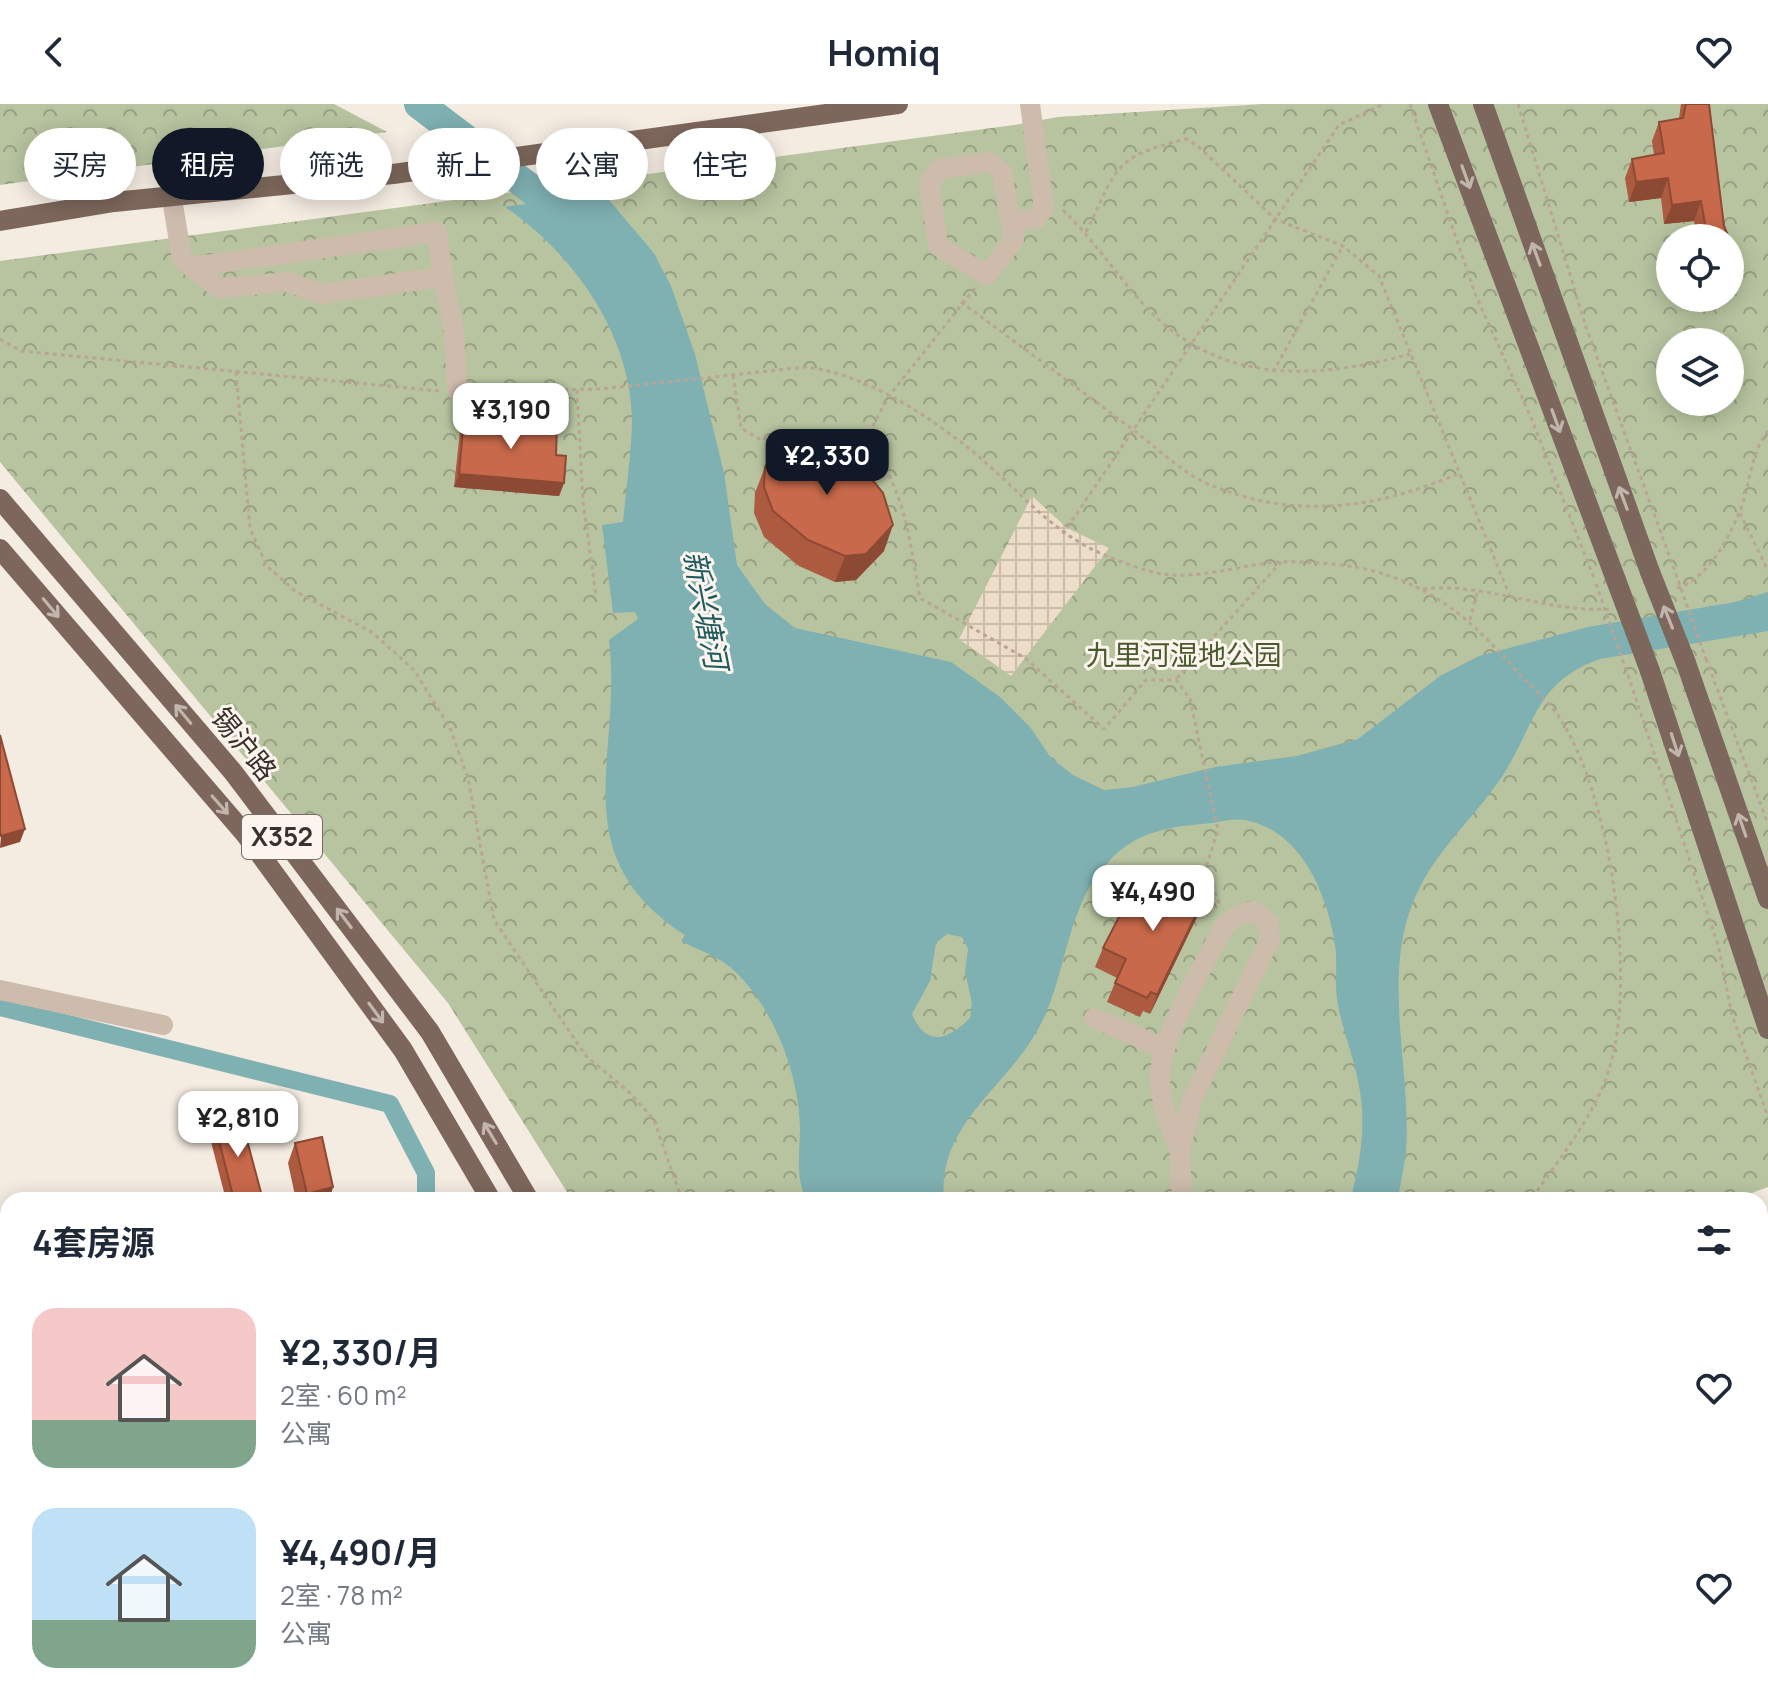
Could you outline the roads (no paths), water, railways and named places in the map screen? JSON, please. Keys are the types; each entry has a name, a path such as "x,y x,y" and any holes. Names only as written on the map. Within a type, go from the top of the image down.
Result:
{"main road":[{"path":"264,189 619,144 898,104"},
{"path":"1438,104 1606,582 1650,671 1768,1029"},
{"path":"1483,104 1650,572 1696,661 1768,899"},
{"path":"0,221 114,202 153,200"},
{"name":"锡沪路","path":"0,499 233,772 430,1032 524,1192"},
{"name":"锡沪路","path":"0,549 246,835 403,1050 486,1192"}],"street":[{"path":"1011,222 1037,218 1044,208 1030,104"},
{"path":"990,162 1002,172 1011,222 1014,240 987,275 938,246 929,183 940,169 990,162"},
{"path":"172,200 182,259 218,288 289,282 320,294 443,277"},
{"path":"191,267 437,232 454,331 457,391"},
{"path":"1180,1151 1164,1111 1160,1078 1164,1048 1224,926 1238,915 1253,911 1268,922 1270,939 1192,1100 1180,1151 1182,1192"},
{"path":"0,990 163,1025"},
{"path":"1094,1018 1164,1048"}],"water":[{"path":"554,200 609,200 653,252 671,286 695,354 724,473 737,565 765,604 795,628 951,662 1000,697 1030,727 1051,758 1073,775 1104,790 1133,787 1215,767 1297,756 1358,739 1440,676 1479,656 1588,627 1735,602 1768,592 1768,631 1600,659 1562,679 1540,706 1503,775 1429,872 1408,918 1401,950 1400,1018 1407,1119 1406,1152 1399,1192 1352,1192 1362,1141 1361,1096 1338,1005 1336,952 1331,925 1318,885 1296,850 1282,837 1265,826 1245,820 1229,820 1152,833 1130,843 1094,879 1074,922 1045,1014 1020,1056 961,1131 950,1151 944,1192 803,1192 799,1173 800,1127 795,1084 770,1019 759,1000 730,967 681,941 685,935 647,904 623,871 610,837 606,801 611,683 609,640 638,619 635,612 613,613 602,525 623,522 632,424 630,392 622,360 595,300 554,248 505,207","holes":["947,934 962,937 968,949 965,972 972,1003 970,1018 946,1035 938,1037 924,1032 912,1014 930,981 936,943"]}],"waterway":[{"name":"新兴塘河","path":"419,104 543,198 574,231"},
{"path":"0,1007 390,1104 426,1173 426,1192"}],"park label":[{"name":"九里河湿地公园","path":"1184,655"}]}
